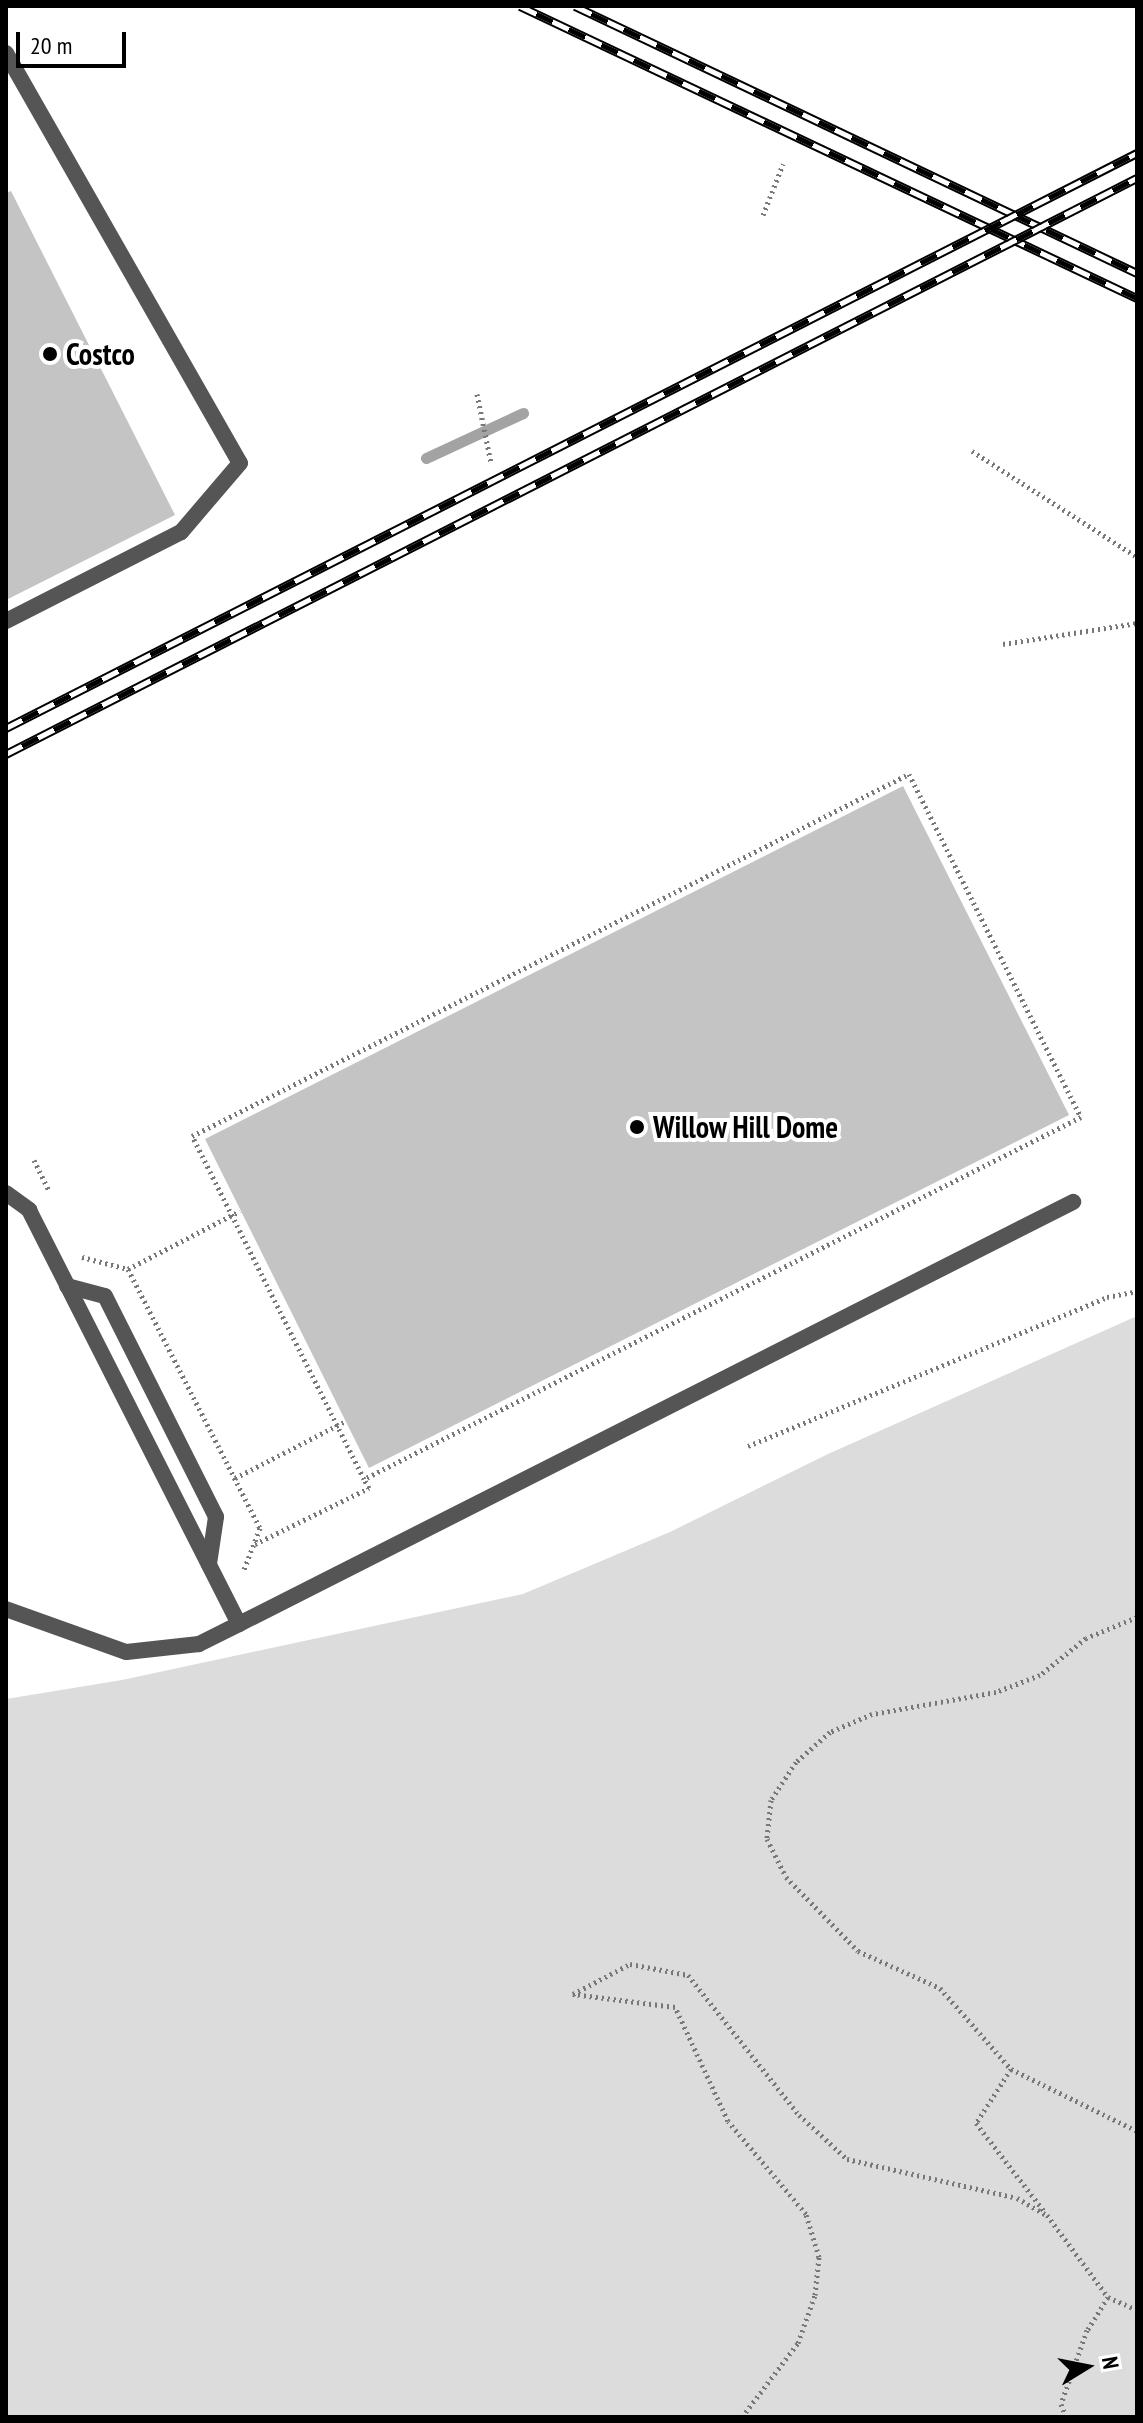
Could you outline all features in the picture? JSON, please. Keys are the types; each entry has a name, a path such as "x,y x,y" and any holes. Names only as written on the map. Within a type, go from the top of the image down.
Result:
{"lane":[{"path":"6,53 240,463 181,532 6,621"},
{"path":"6,1193 29,1210 239,1624"},
{"path":"6,1609 126,1652 199,1644 1073,1202"},
{"path":"67,1286 105,1296 216,1517 209,1565"}],"path":[{"path":"763,215 783,164"},
{"path":"477,394 491,463"},
{"path":"972,451 1137,557"},
{"path":"1003,644 1137,623"},
{"path":"254,1544 369,1488 364,1479 337,1426 192,1136 909,774 1081,1117 364,1479"},
{"path":"128,1269 240,1211"},
{"path":"748,1446 1107,1297 1137,1291"},
{"path":"235,1478 346,1421"},
{"path":"1137,1617 1086,1638 1040,1675 996,1692 872,1714 830,1732 796,1762 771,1800 767,1839 786,1877 858,1951 940,1988 1011,2069 1137,2131"},
{"path":"742,2417 798,2343 815,2295 819,2257 806,2214 728,2121 675,2007 573,1994 630,1964 688,1975 799,2115 847,2159 1017,2198 1047,2215"},
{"path":"1011,2069 976,2123 1108,2297 1137,2310"},
{"path":"1066,2417 1061,2404 1076,2359 1087,2330 1108,2297"}],"shaded area":[{"path":"1137,1316 1137,2417 6,2417 6,1699 122,1680 523,1594 670,1532 828,1454"}],"building":[{"name":"Costco","path":"11,191 175,515 6,600 6,193"},
{"name":"Willow Hill Dome","path":"903,786 1069,1115 369,1468 205,1139"}],"waterway":[{"path":"426,458 523,413"}],"railway":[{"path":"520,6 1137,298"},
{"path":"575,6 1137,273"},
{"path":"6,728 1137,153"},
{"path":"6,754 1137,178"}],"place":[{"name":"Costco","path":"50,354"},
{"name":"Willow Hill Dome","path":"637,1127"}]}
